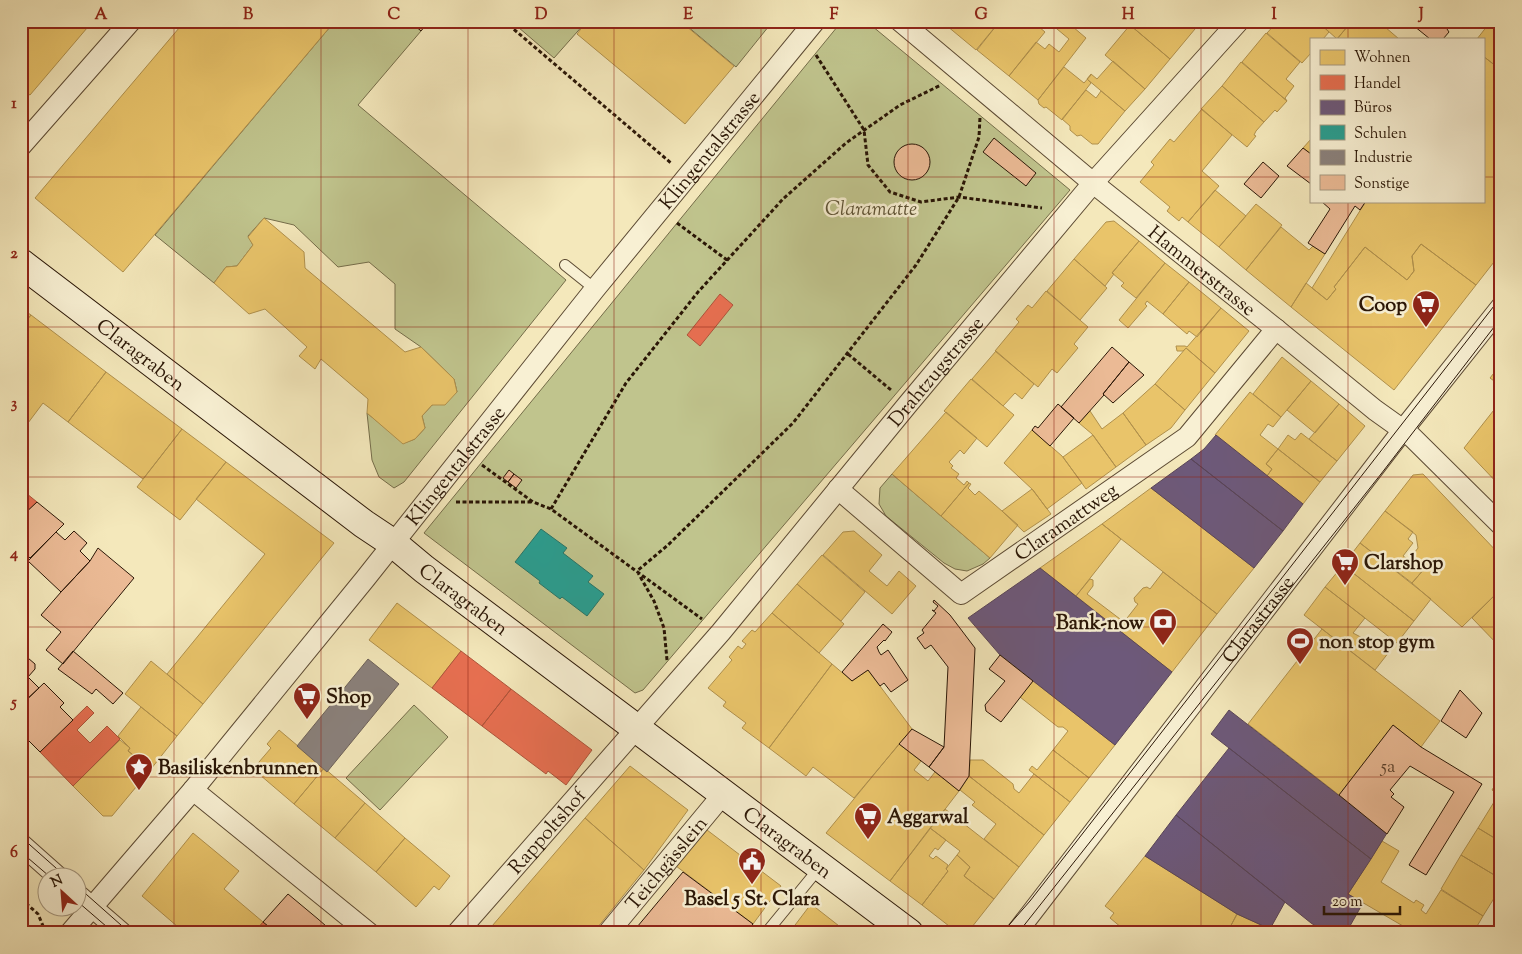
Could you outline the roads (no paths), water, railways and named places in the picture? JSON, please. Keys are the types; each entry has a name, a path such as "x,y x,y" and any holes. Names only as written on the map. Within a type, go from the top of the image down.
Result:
{"street":[{"path":"21,146 131,21"},
{"name":"Hammerstrasse","path":"900,21 962,75 1093,183 1375,410 1403,430 1424,448 1501,525"},
{"name":"Drahtzugstrasse","path":"637,728 721,632 1093,183 1239,21"},
{"name":"Klingentalstrasse","path":"88,898 193,790 394,544 425,502 595,290 809,28"},
{"name":"Claragraben","path":"21,263 364,524 394,544 432,575 908,933"},
{"name":"Clarastrasse","path":"1016,933 1403,430 1501,307"},
{"name":"Claramattweg","path":"838,489 961,594 1187,437 1276,329"},
{"name":"Rappoltshof","path":"457,933 637,728"},
{"path":"193,790 369,933"},
{"name":"Teichgässlein","path":"608,933 724,793"},
{"path":"21,844 46,866"},
{"path":"88,904 122,933"},
{"name":"Klingentalstrasse","path":"70,933 78,916"}],"lane":[{"path":"565,265 595,290"},
{"path":"766,933 821,866"}],"tram line":[{"path":"1002,933 1030,901 1501,297"},
{"path":"1018,933 1381,474 1501,318"},
{"path":"21,837 54,866"},
{"path":"21,852 38,867"},
{"path":"88,896 130,933"},
{"path":"88,911 114,933"}],"place":[{"name":"Coop","path":"1426,328"},
{"name":"Clarshop","path":"1345,586"},
{"name":"Bank-now","path":"1163,646"},
{"name":"non stop gym","path":"1300,665"},
{"name":"Shop","path":"307,720"},
{"name":"Basiliskenbrunnen","path":"139,791"},
{"name":"Aggarwal","path":"868,840"},
{"name":"Basel 5 St. Clara","path":"752,885"}],"park label":[{"name":"Claramatte","path":"871,208"}]}
